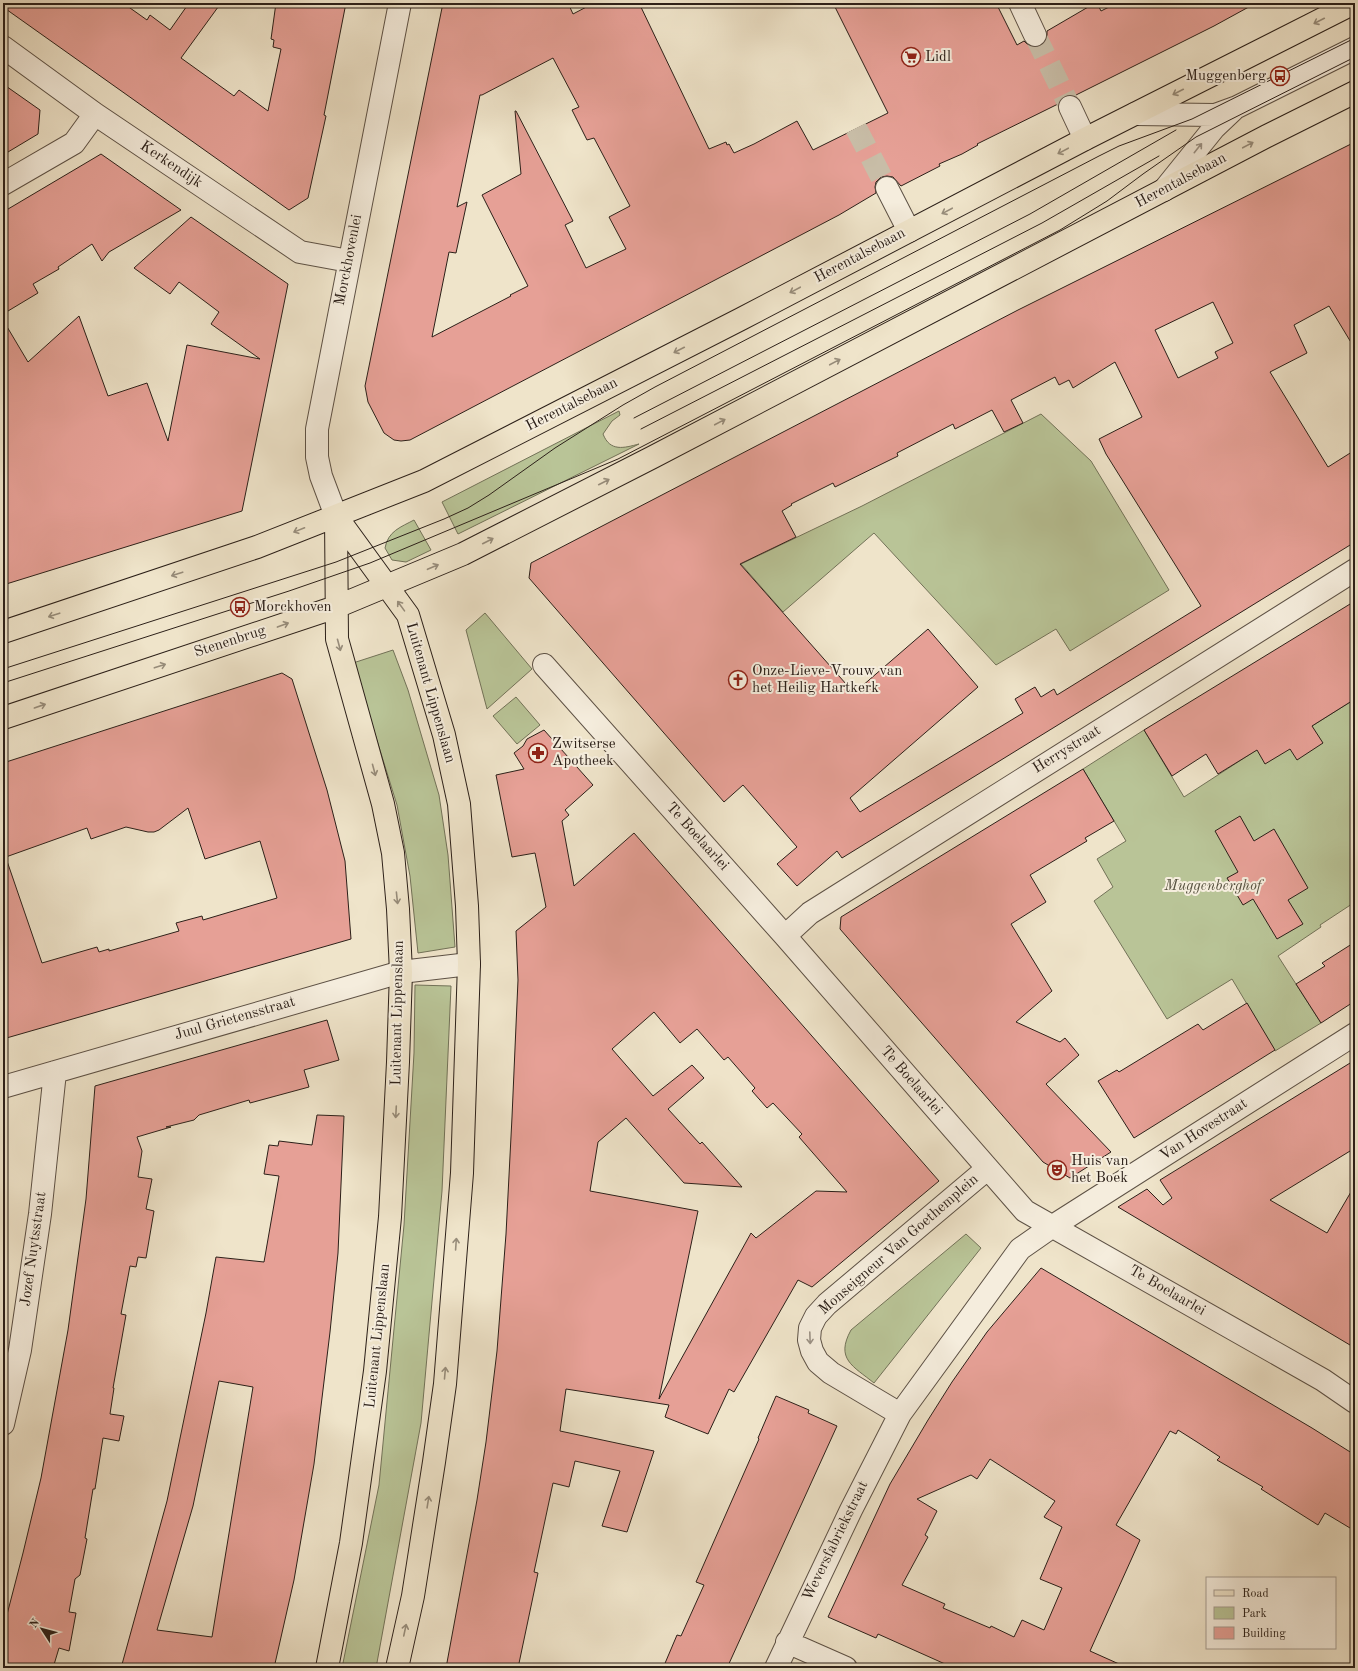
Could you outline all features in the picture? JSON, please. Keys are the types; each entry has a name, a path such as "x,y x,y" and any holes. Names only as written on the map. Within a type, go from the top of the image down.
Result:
{"main road":[{"name":"Herentalsebaan","path":"336,516 437,475 1085,139 1354,3"},
{"name":"Herentalsebaan","path":"453,558 653,458 1260,139 1355,92"},
{"name":"Luitenant Lippenslaan","path":"336,516 408,615 411,622 444,735 459,804 466,878 469,964 462,1173 444,1384 434,1462 414,1588 397,1668"},
{"name":"Luitenant Lippenslaan","path":"327,1668 351,1544 375,1371 390,1217 401,972 393,853 383,804 337,639 336,516"},
{"path":"3,632 257,547 336,516"},
{"name":"Stenenbrug","path":"3,718 336,606 453,558"}],"street":[{"name":"Morckhovenlei","path":"336,516 321,476 318,457 317,429 400,3"},
{"path":"1020,3 1036,35"},
{"name":"Kerkendijk","path":"3,47 95,114 300,252 349,260"},
{"path":"1135,114 1215,115 1237,107 1355,48"},
{"path":"1070,107 1085,139"},
{"path":"1164,190 1214,128 1237,107"},
{"path":"3,184 74,143 95,114"},
{"path":"887,188 909,231"},
{"name":"Herrystraat","path":"785,936 817,908 1355,570"},
{"name":"Te Boelaarlei","path":"544,665 785,936 1025,1211 1323,1380 1355,1402"},
{"name":"Juul Grietensstraat","path":"3,1087 401,972 469,964"},
{"name":"Van Hovestraat","path":"1053,1226 1355,1034"},
{"name":"Jozef Nuytsstraat","path":"3,1424 20,1350 39,1221 55,1072"},
{"name":"Monseigneur Van Goethemplein","path":"900,1414 831,1372 818,1362 812,1351 809,1340 810,1328 816,1316 827,1304 987,1169"},
{"path":"900,1414 1020,1249 1053,1226"},
{"name":"Weversfabriekstraat","path":"776,1668 787,1642 851,1510 900,1414"},
{"path":"787,1642 846,1668"}],"green space":[{"path":"619,411 620,415 612,421 603,434 606,440 609,444 618,447 628,447 639,444 458,534 442,502"},
{"path":"1041,414 1091,461 1169,590 1070,651 1056,629 996,665 874,533 783,612 741,564 862,506"},
{"path":"414,520 431,550 406,562 392,560 385,548 389,537 400,527"},
{"path":"485,613 532,669 487,709 466,630"},
{"path":"393,650 408,690 439,795 448,855 455,947 418,953 410,876 397,805 353,663"},
{"path":"516,697 540,725 517,744 493,716"},
{"name":"Muggenberghof","path":"1355,699 1355,902 1320,925 1321,927 1278,956 1321,1023 1275,1051 1232,979 1167,1019 1094,901 1113,887 1097,859 1126,841 1083,769 1144,730 1184,797 1278,736 1312,726"},
{"path":"415,985 451,986 442,1191 421,1423 376,1668 342,1668 379,1485 404,1225 414,1053"},
{"path":"966,1234 981,1248 874,1383 853,1366 846,1355 845,1348 851,1330"}],"building":[{"path":"3,3 123,3 147,20 150,15 170,30 189,3 221,3 181,58 234,96 239,90 268,111 281,49 273,47 274,40 271,39 276,3 346,3 324,115 326,116 308,198 289,210 3,7"},
{"path":"443,3 568,3 573,14 594,3 639,3 709,149 726,142 727,145 729,144 734,153 797,121 813,150 888,113 833,3 996,3 1017,45 1024,41 1028,45 1034,47 1041,46 1045,42 1047,31 1095,3 1097,3 1101,11 1117,3 1256,3 1214,26 1074,96 1064,96 1058,104 977,144 978,145 962,154 939,164 940,166 901,186 893,177 881,177 876,182 876,193 839,215 410,440 394,440 384,433 368,402 365,386","holes":["553,58 579,107 572,110 587,140 594,138 630,206 609,217 626,249 586,268 565,225 573,221 515,111 521,174 482,195 528,286 432,337 449,252 456,253 467,202 457,207 480,95"]},
{"path":"3,84 40,110 38,134 3,155"},
{"path":"1355,142 1355,349 1329,306 1294,325 1307,353 1270,372 1328,467 1355,450 1355,542 842,858 837,851 797,886 777,864 797,847 743,785 724,802 529,578 531,563 1018,310","holes":["1213,302 1233,343 1215,352 1218,358 1178,378 1155,330","1115,362 1142,417 1099,439 1106,454 1201,606 1057,695 1054,689 1041,697 1035,687 1015,699 1023,713 860,812 850,798 978,687 928,629 854,693 740,564 796,537 782,511 792,505 791,504 833,483 835,487 898,456 897,453 953,424 955,429 992,410 1004,432 1023,423 1011,400 1055,377 1059,385 1069,380 1073,388"]},
{"path":"101,154 181,210 109,252 102,261 92,244 58,267 59,269 33,284 38,293 3,314 3,212"},
{"path":"191,217 288,284 242,511 3,585 3,320 28,362 79,316 108,396 147,383 168,441 187,345 260,359 211,324 219,312 179,282 170,294 134,268"},
{"path":"1355,601 1355,699 1312,726 1323,743 1297,760 1290,749 1265,764 1257,750 1218,774 1206,754 1172,776 1144,730"},
{"path":"282,673 292,679 327,790 345,861 351,939 3,1039 3,861 7,861 42,963 97,947 99,952 109,949 109,951 179,931 176,923 202,916 203,920 277,898 260,841 205,859 188,808 159,830 154,832 126,827 91,839 87,828 3,858 3,763"},
{"path":"544,730 593,785 565,810 569,815 562,821 574,886 634,833 939,1181 812,1287 798,1280 734,1392 729,1389 708,1434 665,1417 669,1405 566,1389 560,1431 654,1451 627,1532 602,1526 620,1471 575,1461 569,1487 553,1483 534,1572 538,1573 518,1668 446,1668 477,1500 486,1442 497,1351 506,1234 512,1117 518,980 516,931 546,907 535,853 512,857 496,775 524,769 514,753 523,746 527,739","holes":["654,1012 680,1043 697,1029 724,1060 728,1057 755,1088 752,1091 767,1108 773,1103 802,1134 799,1137 847,1192 816,1191 756,1238 751,1233 659,1399 698,1211 590,1191 598,1142 626,1118 684,1183 742,1187 702,1142 700,1144 668,1109 704,1078 692,1065 653,1096 612,1049"]},
{"path":"1083,769 1114,821 1085,838 1087,841 1030,875 1046,902 1011,924 1052,991 1016,1022 1060,1042 1065,1038 1079,1055 1046,1084 1111,1152 1070,1178 1043,1162 840,929 841,917"},
{"path":"1240,816 1254,841 1274,829 1308,888 1288,900 1303,924 1277,939 1253,899 1243,905 1227,878 1238,872 1215,831"},
{"path":"1355,942 1355,1001 1321,1023 1296,984 1325,966 1322,963"},
{"path":"1247,1003 1275,1050 1134,1138 1098,1081 1117,1070 1119,1072 1198,1024 1203,1030"},
{"path":"327,1020 339,1060 304,1070 309,1087 250,1103 249,1100 199,1115 194,1120 166,1127 171,1127 137,1137 142,1151 138,1177 152,1179 146,1209 154,1211 146,1258 138,1257 136,1267 130,1266 121,1314 126,1315 110,1414 124,1416 119,1441 103,1438 95,1489 93,1489 85,1538 87,1539 80,1575 75,1579 69,1612 76,1613 69,1651 59,1648 53,1668 3,1668 3,1630 41,1478 68,1330 86,1199 95,1086"},
{"path":"1355,1060 1355,1148 1270,1200 1327,1233 1355,1185 1355,1348 1118,1207 1147,1189 1163,1205 1172,1198 1160,1180"},
{"path":"317,1115 344,1116 338,1253 314,1464 294,1580 274,1668 121,1668 167,1501 206,1313 216,1257 264,1262 279,1176 264,1174 269,1145 278,1146 279,1141 312,1145","holes":["219,1381 253,1387 212,1637 157,1630 193,1506"]},
{"path":"1041,1268 1355,1455 1355,1531 1325,1513 1318,1525 1261,1489 1263,1487 1217,1460 1220,1457 1197,1442 1178,1430 1176,1434 1170,1431 1116,1525 1140,1540 1090,1651 1128,1668 954,1668 878,1634 876,1638 828,1617 890,1484 952,1382 987,1332","holes":["990,1459 1055,1501 1044,1517 1062,1527 1040,1579 1062,1588 1044,1630 1022,1620 1014,1637 991,1626 990,1628 943,1608 945,1604 902,1585 928,1537 925,1535 937,1511 917,1499 971,1475 977,1479"]},
{"path":"776,1396 809,1410 808,1413 837,1426 727,1668 663,1668 677,1635 681,1636 704,1585 696,1582 759,1439 758,1438"}],"tunnel":[{"path":"1035,35 1070,107"},
{"path":"856,128 887,188"}],"tram line":[{"path":"3,669 336,562 468,508 489,495 555,448 623,405 655,387 1119,146 1192,119 1355,38"},
{"path":"3,683 289,591 370,563 618,459 1060,230 1107,201 1196,137 1355,57"},
{"path":"634,418 1030,214 1176,130"},
{"path":"641,429 1042,223 1159,156"}],"place":[{"name":"Lidl","path":"911,57"},
{"name":"Muggenberg","path":"1280,76"},
{"name":"Morckhoven","path":"240,607"},
{"name":"Onze-Lieve-Vrouw van het Heilig Hartkerk","path":"738,680"},
{"name":"Zwitserse Apotheek","path":"538,753"},
{"name":"Huis van het Boek","path":"1057,1170"}]}
